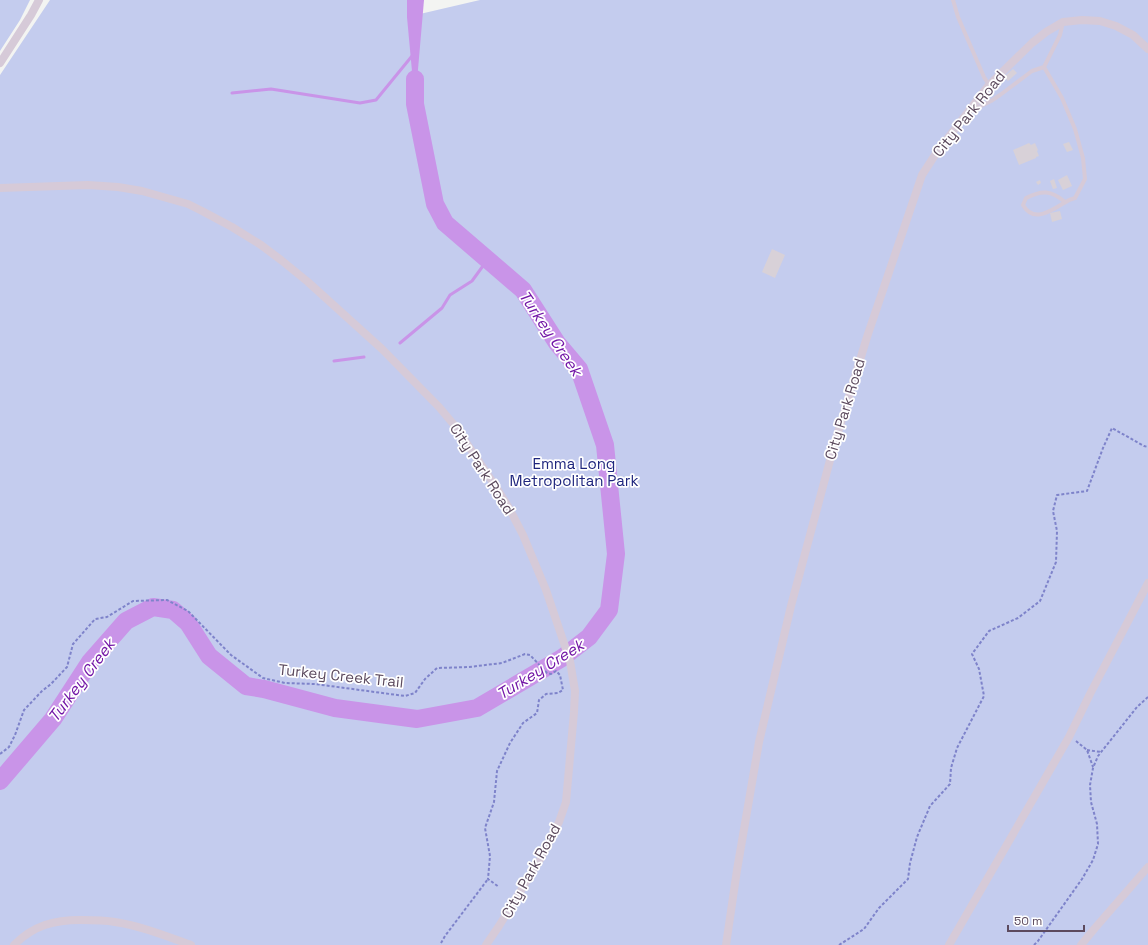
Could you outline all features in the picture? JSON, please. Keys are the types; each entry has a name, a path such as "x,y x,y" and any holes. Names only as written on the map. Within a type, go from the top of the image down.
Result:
{"street":[{"path":"0,63 31,15 38,0"},
{"name":"City Park Road","path":"726,945 759,742 791,606 833,449 867,337 922,175 937,152 989,85 1032,43 1046,32 1064,22 1082,20 1100,21 1116,26 1133,35 1148,48"},
{"name":"City Park Road","path":"0,188 88,184 142,191 188,204 255,242 281,260 308,282 382,349 439,407 455,426 496,487 519,528 546,590 570,661 575,691 566,802 559,822 541,858 486,945"},
{"path":"950,945 1069,737 1148,583"},
{"path":"1081,945 1094,928 1148,867"},
{"path":"14,945 27,934 39,927 52,922 67,920 115,922 148,930 191,945"}],"lane":[{"path":"953,0 958,17 984,77 989,85"},
{"path":"970,110 1000,96 1032,71 1044,67 1060,35 1064,22"},
{"path":"1044,67 1062,98 1075,129 1083,158 1085,179 1075,198 1044,214 1034,214 1026,210 1023,205 1026,198 1035,193 1048,192 1056,195 1065,202"}],"path":[{"path":"839,945 864,928 879,908 908,879 917,837 930,806 950,784 951,768 957,748 984,696 978,669 972,654 989,632 1018,618 1040,601 1056,562 1057,531 1053,510 1057,495 1087,491 1112,428 1148,447"},
{"name":"Turkey Creek Trail","path":"0,754 9,747 24,710 67,667 74,644 95,619 107,617 133,601 167,600 188,611 231,655 263,678 285,683 315,684 405,696 415,693 425,679 437,668 469,667 502,663 525,654 530,655 547,673 551,674 556,671 560,675 563,690 558,693 546,694 539,700 537,713 523,723 510,743 497,771 494,802 485,828 490,856 488,879"},
{"path":"1034,945 1082,879 1093,860 1098,844 1097,824 1091,802 1090,785 1093,768 1098,756 1148,697"},
{"path":"1069,737 1087,750 1091,758 1093,768"},
{"path":"1087,750 1101,752"},
{"path":"442,943 445,936 488,879 499,887"}],"green space":[{"path":"0,0 30,0 20,20 0,51"},
{"name":"Emma Long Metropolitan Park","path":"50,0 407,0 407,17 480,0 1148,0 1148,945 0,945 0,75"}],"shaded area":[{"path":"407,0 424,0 415,104 407,17"}],"building":[{"path":"1013,69 1017,73 1008,81 1004,77"},
{"path":"1069,142 1073,150 1067,152 1063,144"},
{"path":"1029,143 1031,145 1035,143 1039,156 1019,165 1013,150"},
{"path":"1067,175 1072,186 1063,190 1058,180"},
{"path":"1054,179 1057,188 1053,189 1050,181"},
{"path":"1040,180 1041,183 1038,185 1036,182"},
{"path":"1060,211 1062,219 1052,222 1050,213"},
{"path":"772,249 785,255 775,278 762,272"}],"waterway":[{"path":"232,93 271,89 360,103 376,100 412,56"},
{"name":"Turkey Creek","path":"0,781 53,719 90,662 126,621 153,607 173,610 188,623 209,656 246,686 264,689 335,708 417,719 477,708 562,658 589,637 609,610 616,554 605,445 579,369 557,343 523,290 445,223 435,204 415,104 415,79"},
{"path":"400,343 442,308 450,295 472,281 488,259"},
{"path":"334,361 364,357"}]}
